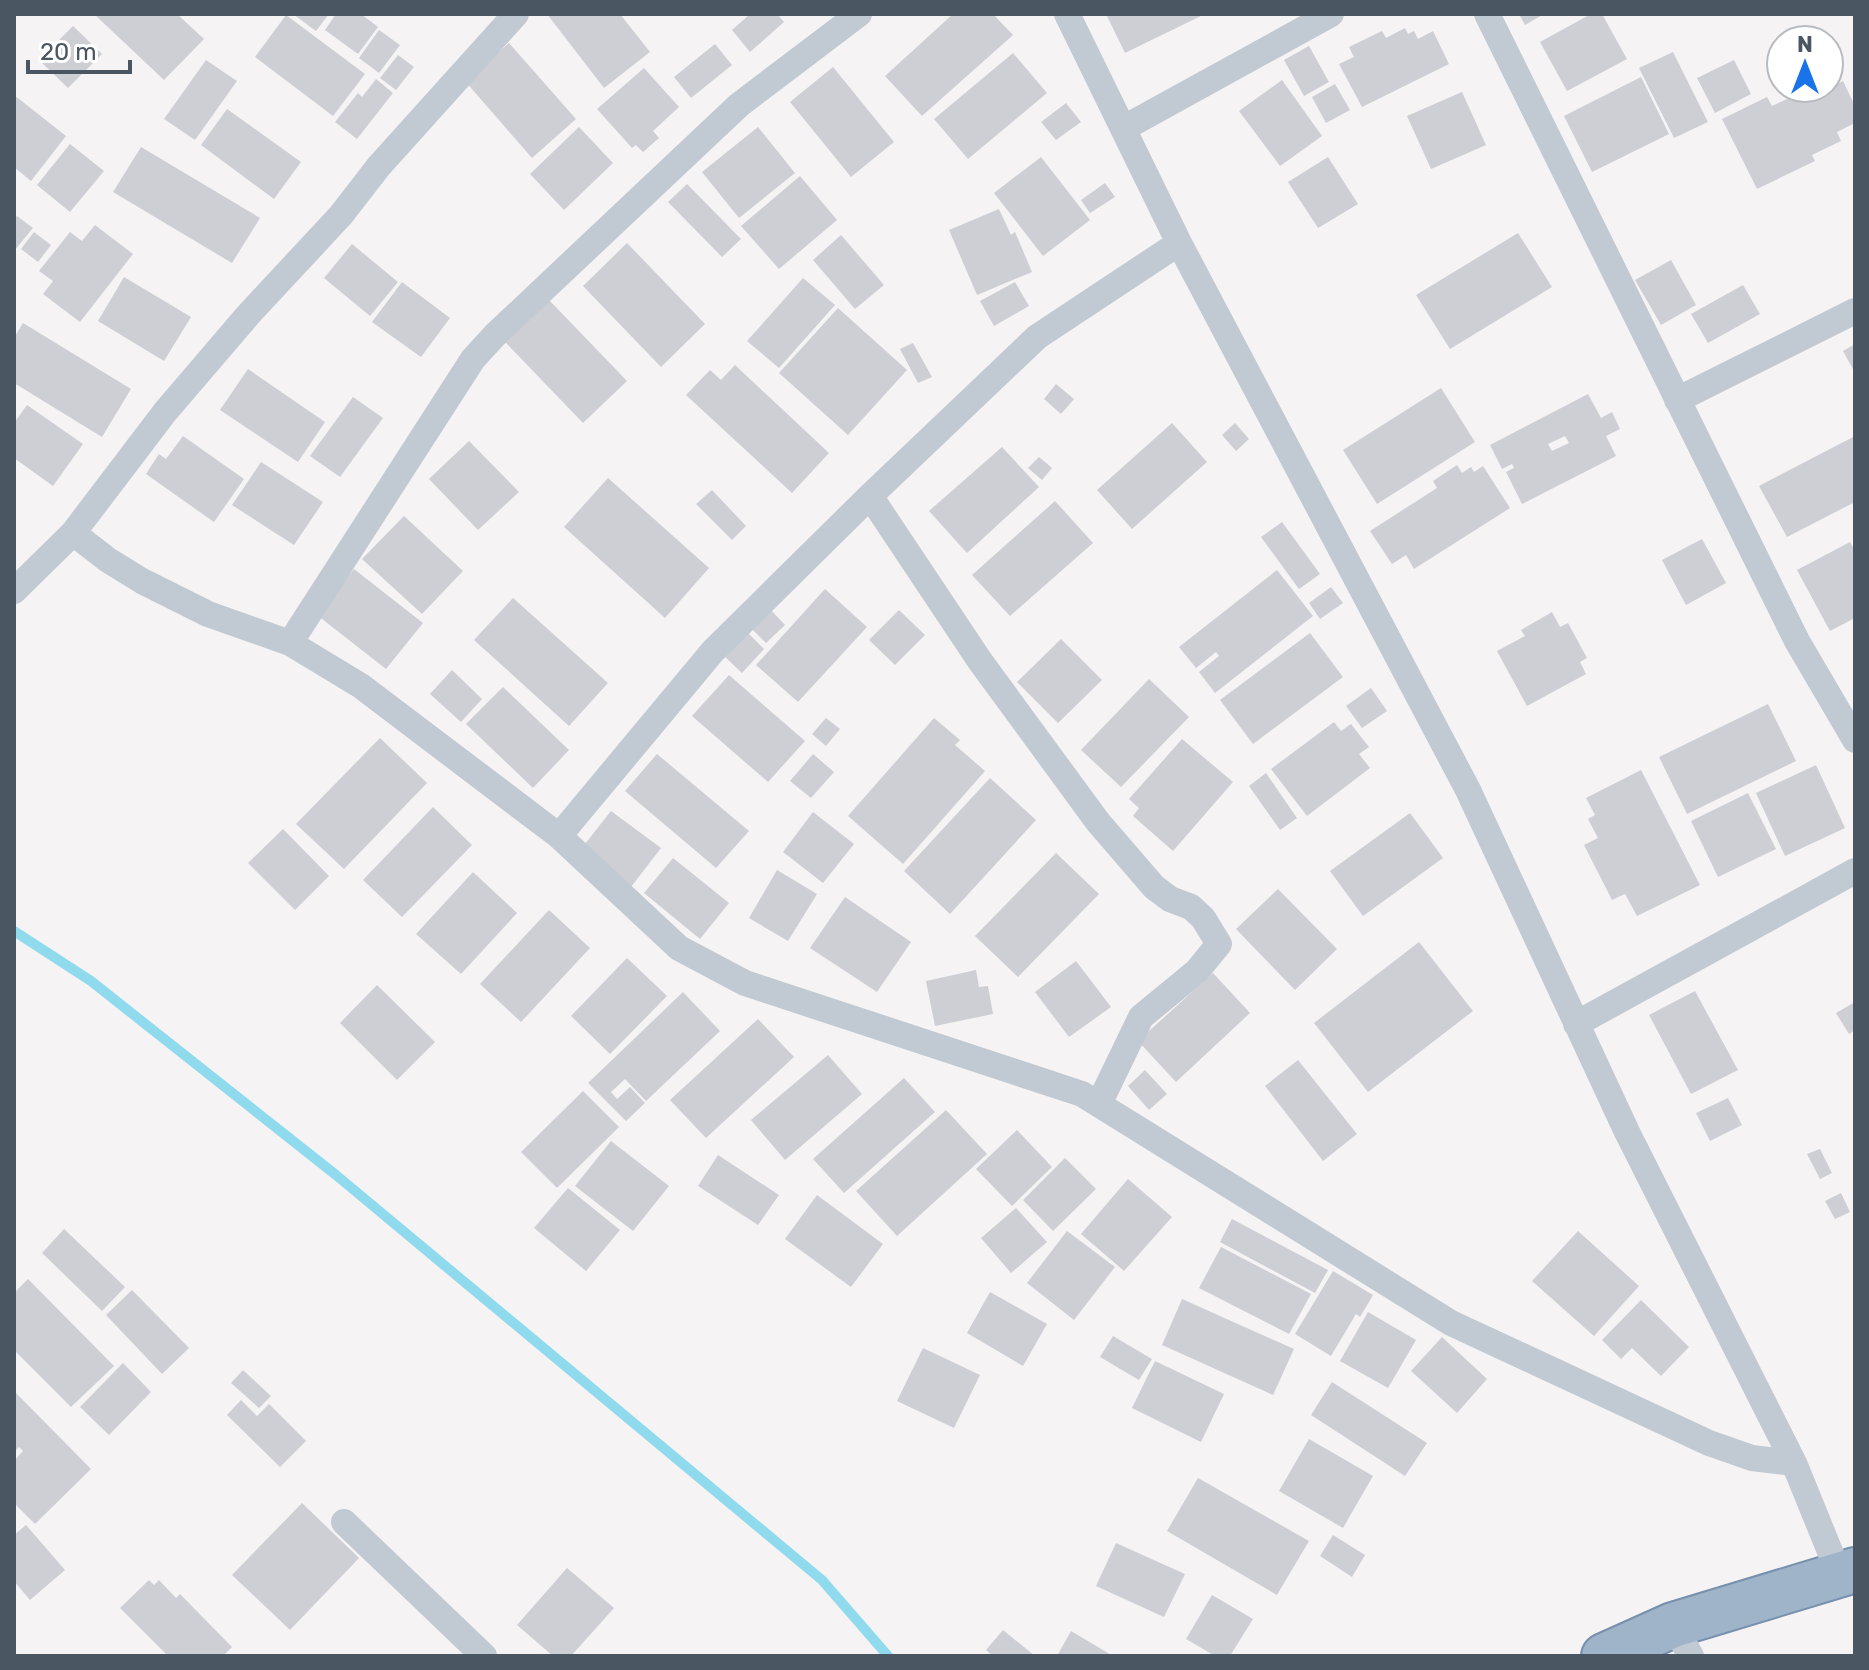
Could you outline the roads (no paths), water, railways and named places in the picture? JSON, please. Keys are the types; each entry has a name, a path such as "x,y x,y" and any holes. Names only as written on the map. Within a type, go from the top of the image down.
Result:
{"highway":[{"path":"1604,1656 1682,1641 1847,1573"}],"street":[{"path":"14,591 73,533 165,412 516,14"},
{"path":"290,643 473,359 739,105 859,14"},
{"path":"1067,14 1179,243 1468,790 1627,1132 1847,1573"},
{"path":"1124,128 1331,14"},
{"path":"1487,14 1797,641 1855,740"},
{"path":"559,836 713,651 870,496 1037,337 1179,243"},
{"path":"1677,400 1855,311"},
{"path":"870,496 980,661 1098,822 1154,887 1170,899 1191,907 1203,918 1219,944 1197,971 1141,1017 1099,1104"},
{"path":"73,533 108,560 169,594 208,614 290,643 361,686 559,836 679,948 745,983 1082,1094 1451,1323 1709,1443 1752,1458 1794,1463"},
{"path":"1576,1024 1855,871"},
{"path":"344,1522 484,1656"}],"waterway":[{"path":"14,931 91,981 336,1175 822,1580 888,1656"}]}
